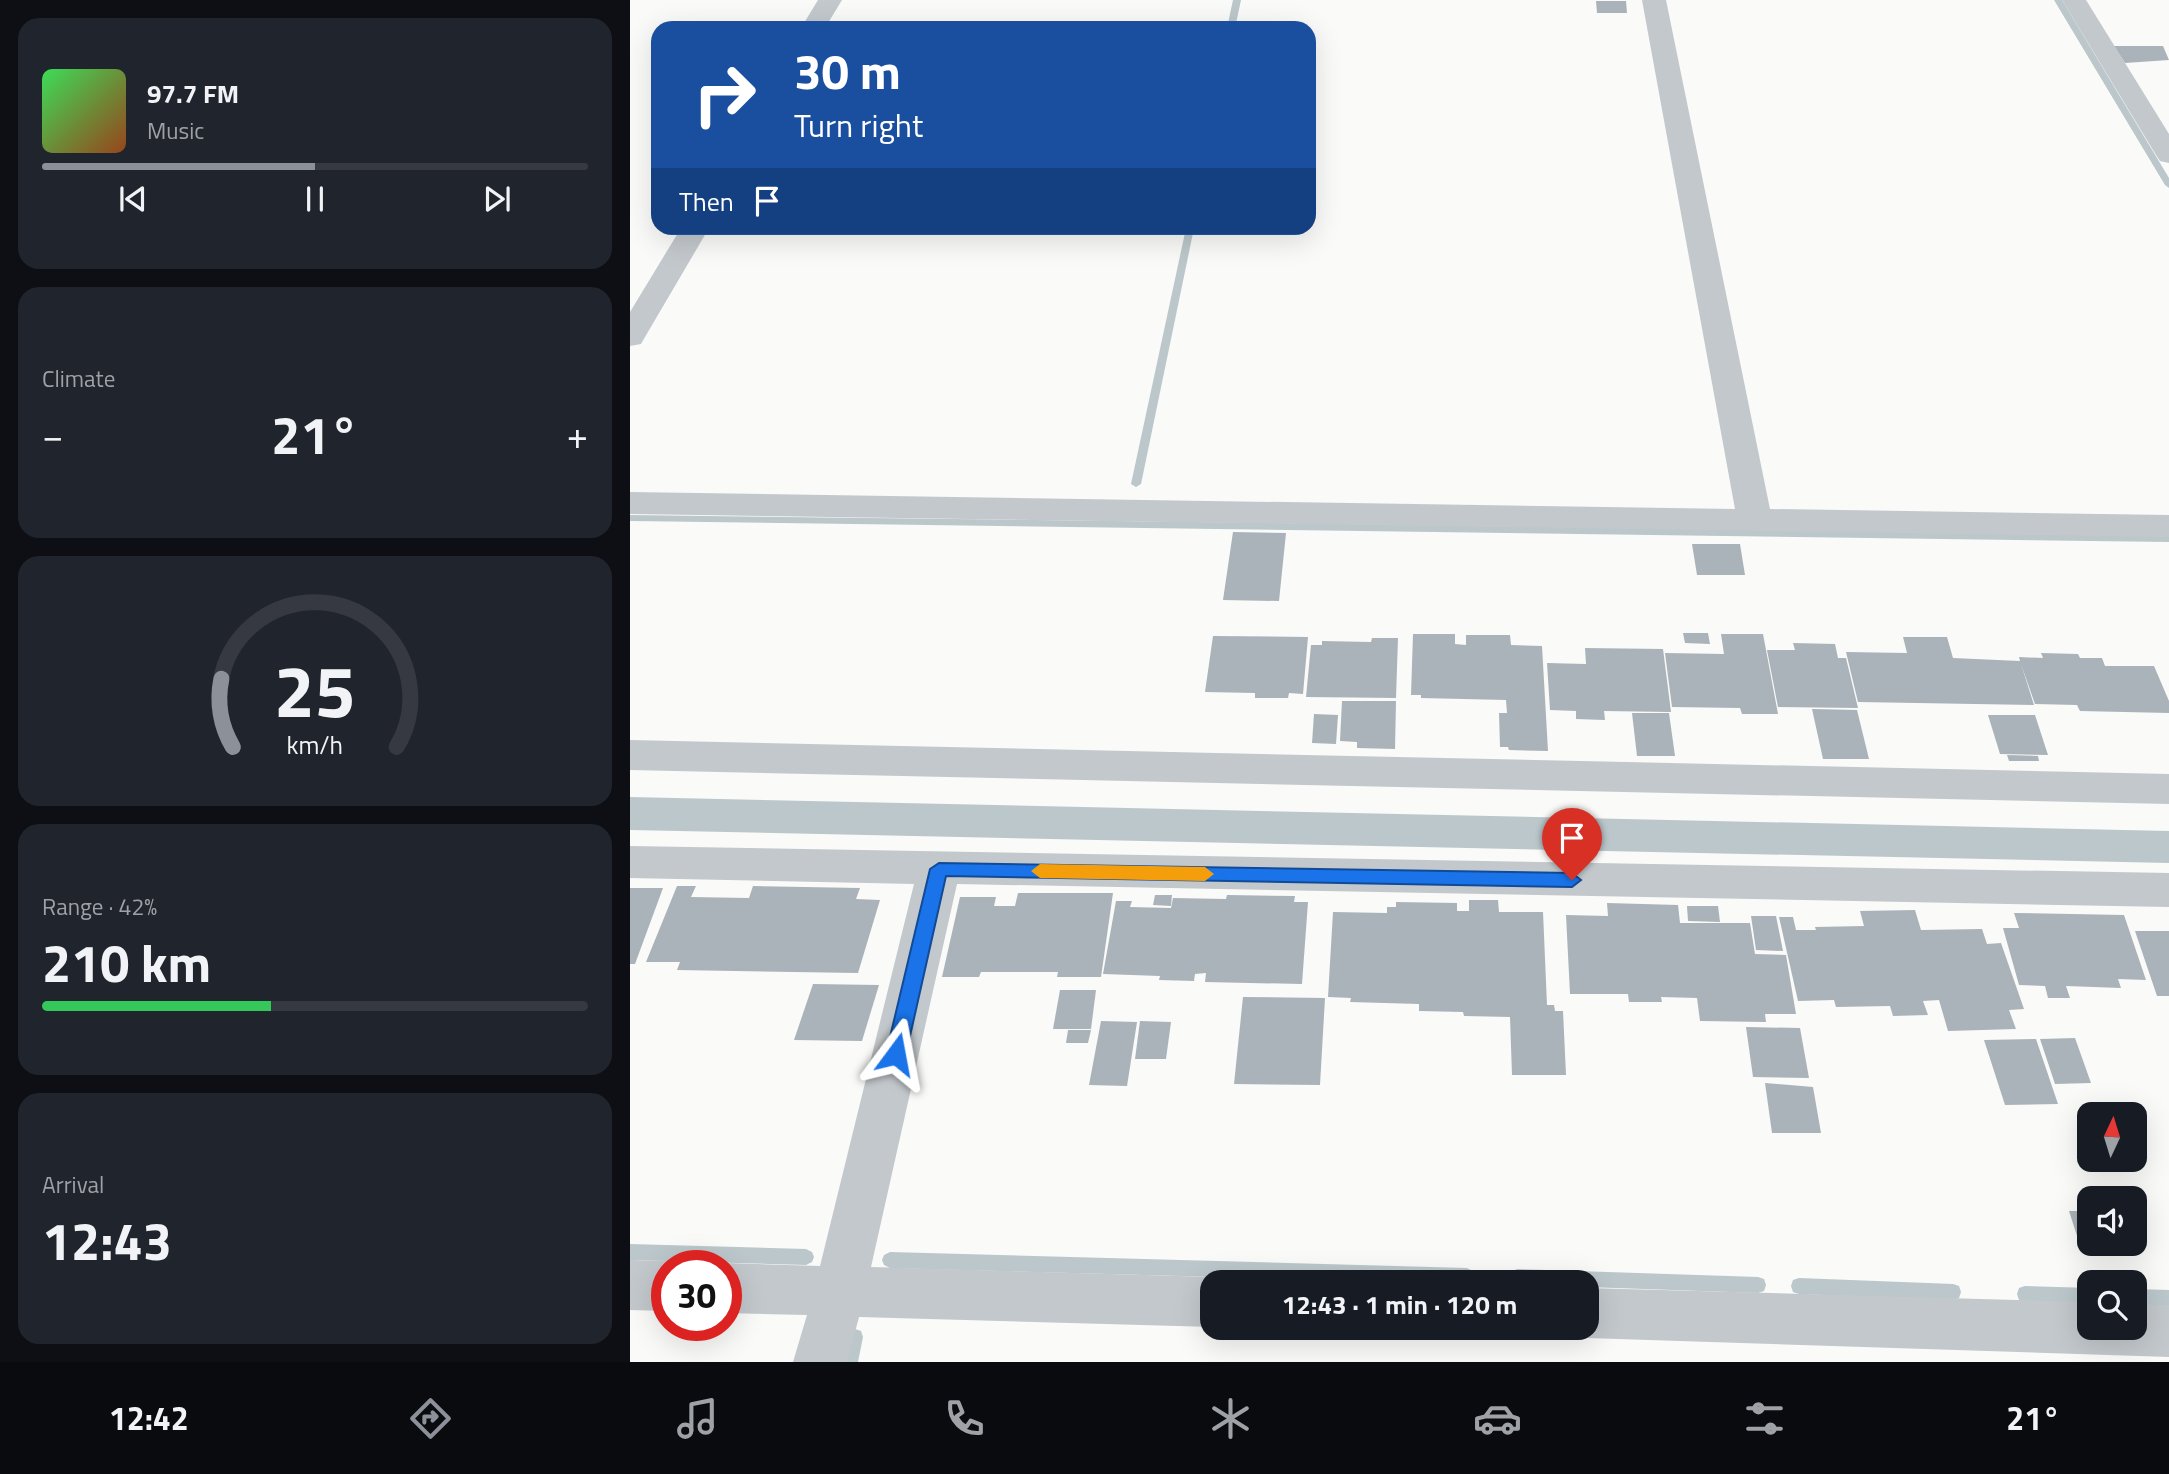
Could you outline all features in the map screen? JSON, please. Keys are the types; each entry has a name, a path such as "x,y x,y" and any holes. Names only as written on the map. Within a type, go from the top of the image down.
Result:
{"street":[{"path":"817,21 830,0"},
{"path":"1654,0 1755,520"},
{"path":"2074,0 2145,96 2169,155"},
{"path":"630,337 691,235"},
{"path":"630,503 2169,526"},
{"path":"630,755 2169,789"},
{"path":"630,862 2169,890"},
{"path":"820,1362 840,1291 939,869"},
{"path":"630,1285 651,1286"},
{"path":"742,1288 1200,1302"},
{"path":"1599,1313 2077,1328"},
{"path":"2147,1330 2169,1331"},
{"path":"2113,1340 2120,1362"}],"shaded area":[{"path":"630,797 2169,831 2169,863 630,830"}],"building":[{"path":"1596,1 1626,1 1627,13 1597,13"},
{"path":"2114,46 2163,46 2169,60 2125,63"},
{"path":"1233,532 1286,533 1279,601 1223,600"},
{"path":"1692,544 1740,544 1745,575 1697,575"},
{"path":"1683,633 1708,633 1710,644 1685,643"},
{"path":"1413,634 1455,634 1455,644 1466,645 1466,635 1510,635 1511,645 1542,646 1548,751 1509,750 1508,747 1500,747 1499,713 1507,713 1506,700 1421,698 1421,695 1411,695"},
{"path":"1721,634 1763,634 1778,714 1742,714 1740,708 1672,707 1665,653 1724,654"},
{"path":"1213,636 1308,637 1303,694 1289,693 1288,698 1255,698 1255,693 1205,692"},
{"path":"1903,637 1947,637 1953,658 2020,661 2019,657 2043,658 2041,653 2078,654 2080,658 2102,658 2105,666 2154,666 2169,701 2169,713 2080,711 2077,705 2035,704 2021,664 2034,705 1858,702 1846,652 1907,653"},
{"path":"1372,638 1398,638 1396,698 1306,697 1311,645 1322,645 1322,641 1371,642"},
{"path":"1793,643 1835,644 1838,658 1846,658 1858,708 1778,707 1767,650 1795,650"},
{"path":"1585,648 1663,649 1671,712 1604,711 1605,720 1576,719 1576,711 1550,710 1547,663 1586,664"},
{"path":"1342,701 1396,701 1395,749 1357,748 1357,742 1340,741"},
{"path":"1812,709 1857,710 1869,759 1823,759"},
{"path":"1632,713 1669,713 1675,756 1637,756"},
{"path":"1314,714 1338,715 1336,744 1312,743"},
{"path":"1988,715 2035,715 2048,755 2000,754"},
{"path":"2007,755 2038,756 2039,761 2009,761"},
{"path":"677,886 696,886 691,897 749,898 753,886 860,888 856,899 880,900 858,973 677,970 680,962 646,962"},
{"path":"630,888 663,888 635,964 630,964"},
{"path":"1018,893 1113,893 1101,977 1057,977 1058,972 981,972 979,977 942,977 960,897 996,897 994,906 1015,906"},
{"path":"1155,895 1172,895 1171,906 1153,905"},
{"path":"1227,895 1295,896 1294,902 1308,902 1302,984 1205,982 1206,973 1195,974 1194,981 1159,980 1160,976 1103,974 1116,901 1132,901 1130,907 1171,908 1173,898 1226,899"},
{"path":"1469,900 1498,900 1499,912 1543,912 1547,1005 1554,1005 1555,1011 1563,1011 1566,1075 1512,1075 1510,1017 1464,1016 1463,1012 1419,1011 1419,1004 1350,1002 1351,998 1328,997 1333,912 1387,913 1387,907 1396,907 1396,902 1457,903 1457,911 1469,911"},
{"path":"1607,903 1678,905 1680,923 1750,923 1755,954 1786,955 1796,1014 1765,1014 1766,1022 1700,1021 1697,998 1661,997 1662,1002 1629,1002 1628,994 1570,994 1566,915 1608,916"},
{"path":"1687,906 1718,906 1720,922 1688,921"},
{"path":"1915,910 1921,930 1982,929 1987,944 2001,943 2024,1009 2009,1010 2016,1029 1948,1031 1939,1000 1923,1001 1928,1015 1893,1016 1890,1006 1836,1007 1834,1000 1798,1001 1779,917 1793,917 1796,930 1816,930 1815,927 1864,926 1860,911"},
{"path":"2014,913 2124,915 2146,980 2118,979 2121,988 2066,986 2070,998 2048,998 2045,986 2019,985 2003,928 2019,928"},
{"path":"1751,916 1776,916 1783,951 1756,950"},
{"path":"2135,931 2169,931 2169,996 2157,996"},
{"path":"813,984 879,985 862,1041 794,1040"},
{"path":"1060,990 1096,990 1091,1029 1053,1029"},
{"path":"1243,997 1325,998 1320,1085 1234,1084"},
{"path":"1101,1021 1137,1022 1127,1086 1089,1085"},
{"path":"1140,1021 1171,1022 1166,1059 1135,1059"},
{"path":"1746,1027 1800,1028 1809,1078 1753,1077"},
{"path":"1068,1030 1091,1030 1088,1043 1066,1043"},
{"path":"2075,1038 2091,1083 2055,1084 2040,1039"},
{"path":"2036,1039 2058,1104 2005,1105 1984,1040"},
{"path":"1765,1083 1813,1087 1821,1133 1772,1133"},
{"path":"2069,1211 2077,1211 2077,1236"}],"waterway":[{"path":"1232,21 1237,0"},
{"path":"2058,0 2169,185"},
{"path":"1136,484 1189,235"},
{"path":"630,518 2169,538"},
{"path":"630,1252 806,1257"},
{"path":"890,1260 1251,1270"},
{"path":"1599,1280 1758,1285"},
{"path":"1799,1286 1953,1292"},
{"path":"2025,1294 2077,1296"},
{"path":"2147,1297 2169,1298"},
{"path":"849,1362 855,1337"}],"slow traffic":[{"path":"1040,871 1205,874"}],"route":[{"path":"896,1054 939,869 1572,880"}]}
